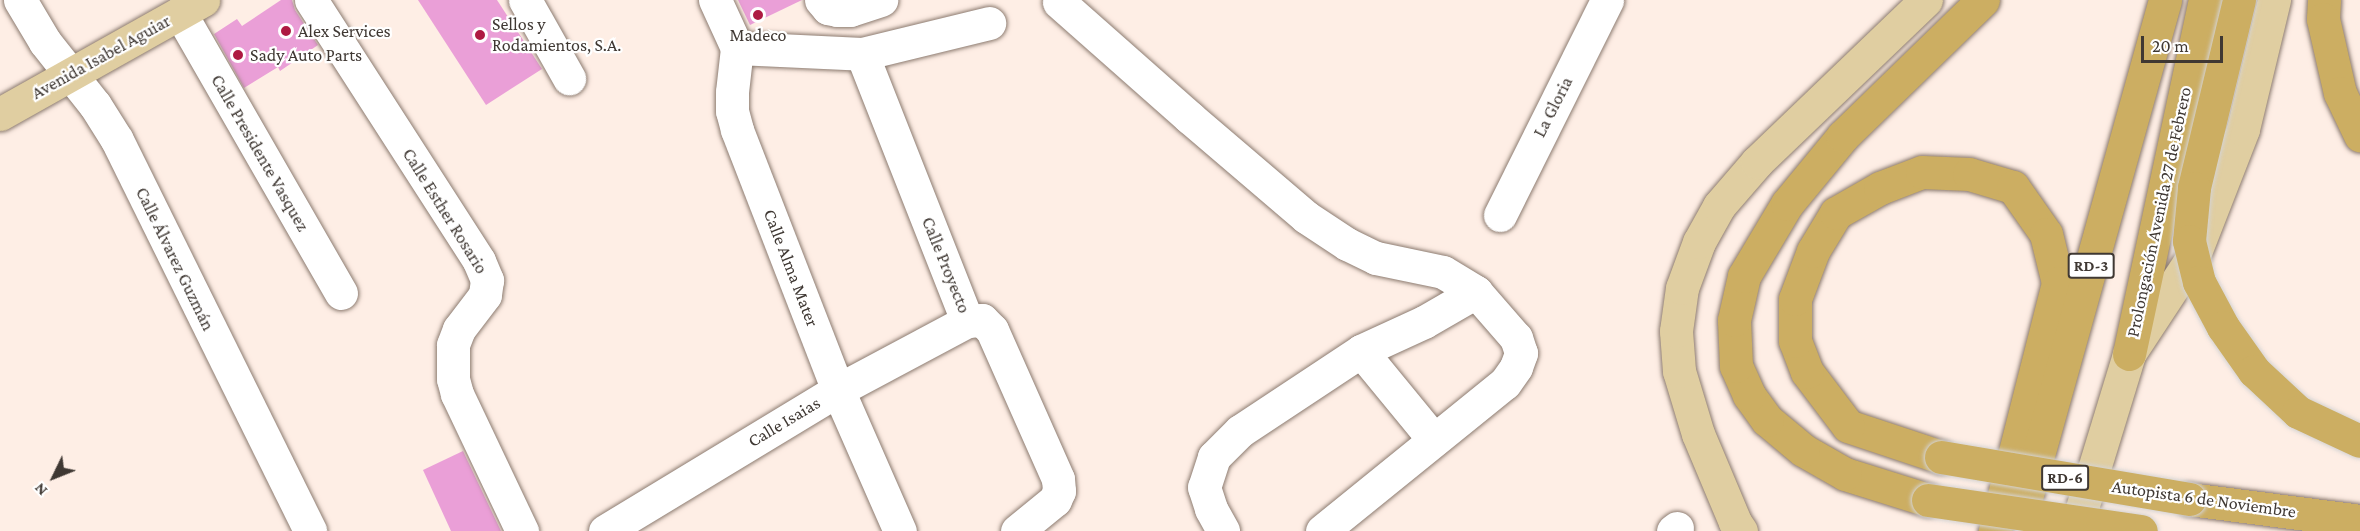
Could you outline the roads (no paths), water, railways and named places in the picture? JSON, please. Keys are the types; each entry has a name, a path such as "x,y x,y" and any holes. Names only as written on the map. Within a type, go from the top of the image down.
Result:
{"highway":[{"path":"1950,32 1973,0"},
{"path":"1950,32 1983,0"},
{"name":"RD-3","path":"2017,531 2165,0"},
{"name":"Prolongación Avenida 27 de Febrero","path":"2129,354 2205,0"},
{"path":"2239,0 2194,188 2189,241 2199,282 2223,327 2254,371 2298,412 2360,441"},
{"path":"2324,0 2323,19 2340,93 2360,135"},
{"name":"RD-6","path":"1950,32 1843,136 1786,204 1744,276 1734,320 1736,366 1749,394 1767,420 1803,450 1845,474 1928,500 2141,531"},
{"name":"Autopista 6 de Noviembre","path":"1995,531 2058,283 2046,234 2013,187 1969,174 1922,172 1880,188 1836,213 1813,251 1795,299 1795,341 1807,372 1848,426 1941,458 2189,499 2360,521"}],"main road":[{"path":"1742,531 1735,522 1701,444 1679,371 1676,331 1682,288 1699,242 1719,206 1757,162 1926,0"},
{"name":"Prolongación Avenida 27 de Febrero","path":"2075,531 2129,354 2194,255 2243,129 2274,0"},
{"name":"Avenida Isabel Aguiar","path":"0,114 192,6"}],"street":[{"name":"Calle Álvarez Guzmán","path":"20,0 45,42 95,105 117,140 310,531"},
{"name":"Calle Esther Rosario","path":"311,0 479,261 488,280 485,295 459,329 453,345 453,379 457,394 522,531"},
{"path":"525,0 569,78"},
{"path":"715,0 737,48 862,54 989,23"},
{"path":"820,0 828,8 837,10 850,10 881,0"},
{"path":"1063,0 1059,2 1306,217 1347,244 1376,258 1443,272 1476,292 1516,338 1521,353 1516,367 1505,383 1322,531"},
{"name":"La Gloria","path":"1500,215 1607,0"},
{"name":"Calle Presidente Vasquez","path":"192,6 341,293"},
{"name":"Calle Alma Mater","path":"737,48 732,101 737,130 838,390 900,531"},
{"name":"Calle Proyecto","path":"862,54 967,321 982,320 992,330 1053,466 1059,491 1048,507 1017,531"},
{"path":"1223,531 1210,509 1204,487 1214,457 1240,431 1361,351 1424,322 1476,292"},
{"name":"Calle Isaias","path":"606,531 838,390 967,321"},
{"path":"1361,351 1434,441"}],"place":[{"name":"Madeco","path":"758,15"},
{"name":"Alex Services","path":"286,31"},
{"name":"Sellos y Rodamientos, S.A.","path":"480,35"},
{"name":"Sady Auto Parts","path":"238,55"}]}
